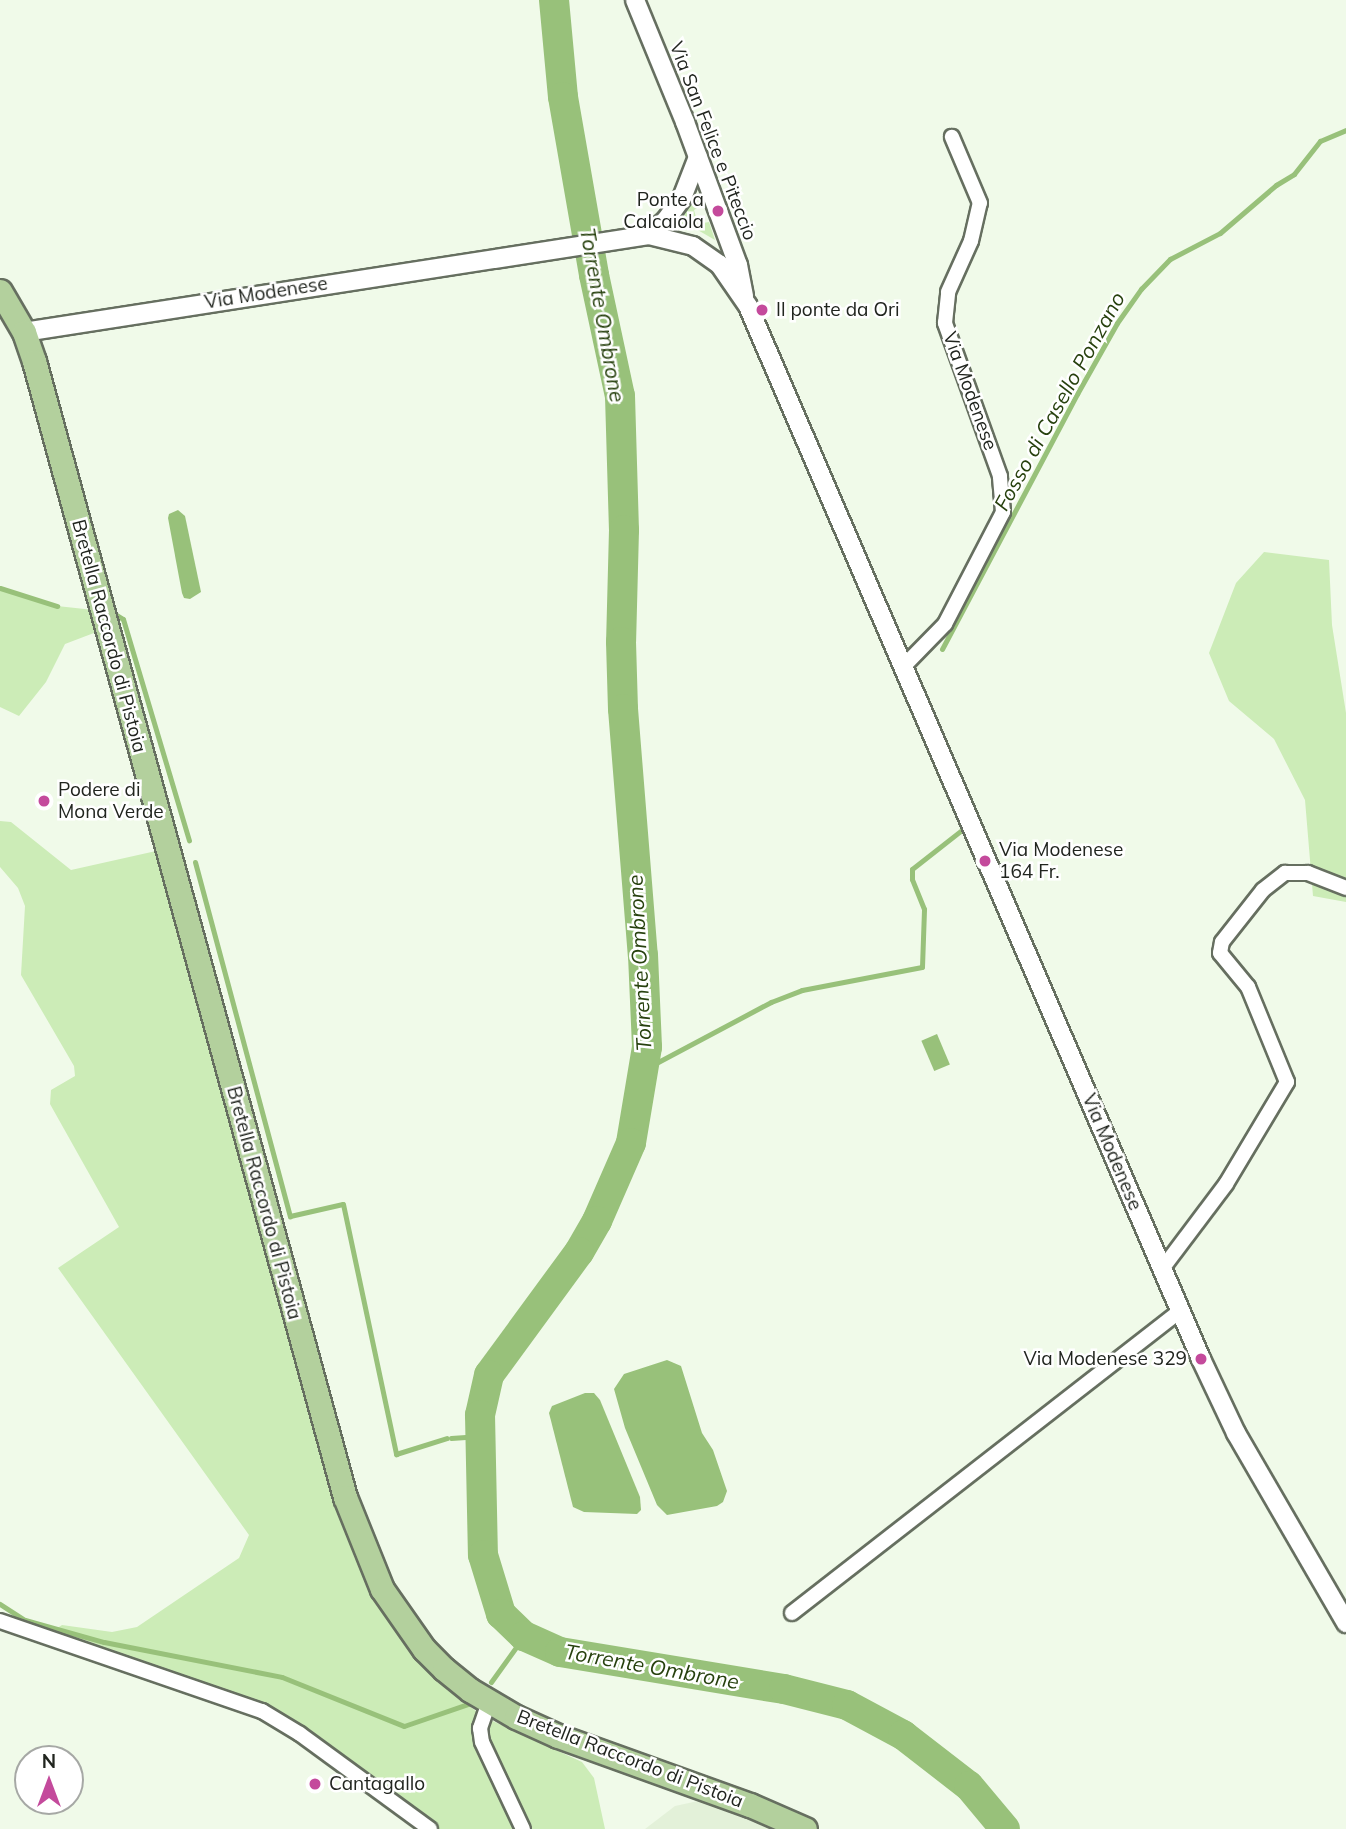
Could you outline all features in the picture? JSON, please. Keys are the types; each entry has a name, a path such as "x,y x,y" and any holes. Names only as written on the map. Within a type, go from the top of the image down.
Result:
{"main road":[{"path":"0,290 24,332"},
{"name":"Bretella Raccordo di Pistoia","path":"24,332 54,432 354,1525 382,1589 417,1640 444,1669 489,1702 558,1736 750,1805 805,1829"}],"street":[{"name":"Via San Felice e Piteccio","path":"635,0 738,265 744,299"},
{"name":"Via Modenese","path":"903,667 945,624 1003,512 1000,476 945,323 948,292 971,241 980,203 952,137"},
{"path":"649,234 666,220 682,198 698,157"},
{"path":"649,234 680,241 704,251 719,264 744,299"},
{"name":"Via Modenese","path":"24,332 649,234"},
{"name":"Via Modenese","path":"744,299 1180,1311 1236,1433 1346,1623"},
{"path":"1162,1269 1226,1184 1287,1083 1248,987 1220,953 1222,942 1263,890 1285,873 1308,873 1346,888"},
{"path":"792,1612 1180,1311"},
{"path":"0,1621 262,1712 300,1734 430,1829"},
{"path":"489,1702 480,1728 482,1742 523,1829"}],"shaded area":[{"path":"697,193 701,194 704,204 694,210 698,224 709,222 715,240 696,229 675,224"},
{"path":"178,510 185,516 201,592 190,599 184,598 182,593 168,518 169,514"},
{"path":"1264,552 1329,560 1332,625 1346,713 1346,902 1313,896 1305,800 1274,739 1229,701 1209,653 1236,583"},
{"path":"0,588 57,606 103,611 107,628 65,644 46,682 19,716 0,707"},
{"path":"0,821 11,822 71,870 156,851 323,1463 354,1556 372,1592 403,1640 443,1685 482,1716 582,1762 594,1778 605,1829 426,1829 285,1726 52,1642 56,1629 62,1625 112,1632 137,1627 239,1558 249,1535 58,1268 119,1227 50,1104 51,1090 75,1076 74,1066 21,975 25,906 18,888 0,867"},
{"path":"937,1034 950,1064 934,1071 921,1041"},
{"path":"667,1360 681,1366 702,1433 713,1450 727,1491 723,1502 717,1506 667,1515 657,1505 625,1428 614,1389 624,1374"},
{"path":"585,1393 594,1393 600,1400 640,1497 641,1510 637,1514 584,1512 573,1507 549,1413 552,1406"},
{"path":"698,1801 773,1829 645,1829 675,1806"}],"waterway":[{"name":"Torrente Ombrone","path":"554,0 563,97 594,275 620,396 624,530 621,642 623,709 643,955 647,1047 631,1143 597,1221 579,1252 489,1375 480,1415 483,1555 501,1614 524,1636 560,1652 784,1689 847,1705 903,1735 969,1786 1005,1829"},
{"name":"Fosso di Casello Ponzano","path":"942,649 1077,394 1117,323 1141,289 1170,259 1220,233 1276,185 1294,174 1320,141 1346,130"},
{"path":"0,588 57,606"},
{"path":"115,614 123,619 189,840"},
{"name":"Fosso di Casello Ponzano","path":"643,1070 771,1002 802,990 922,967 924,909 912,879 912,869 963,829"},
{"path":"195,862 290,1216 343,1204 396,1454 447,1438"},
{"path":"451,1438 480,1436"},
{"path":"0,1604 25,1620 104,1642 282,1677 404,1726 468,1704"},
{"path":"491,1682 524,1636"}],"place":[{"name":"Ponte a Calcaiola","path":"718,211"},
{"name":"Il ponte da Ori","path":"762,310"},
{"name":"Podere di Mona Verde","path":"44,801"},
{"name":"Via Modenese 164 Fr.","path":"985,861"},
{"name":"Via Modenese 329","path":"1201,1359"},
{"name":"Cantagallo","path":"315,1784"}]}
